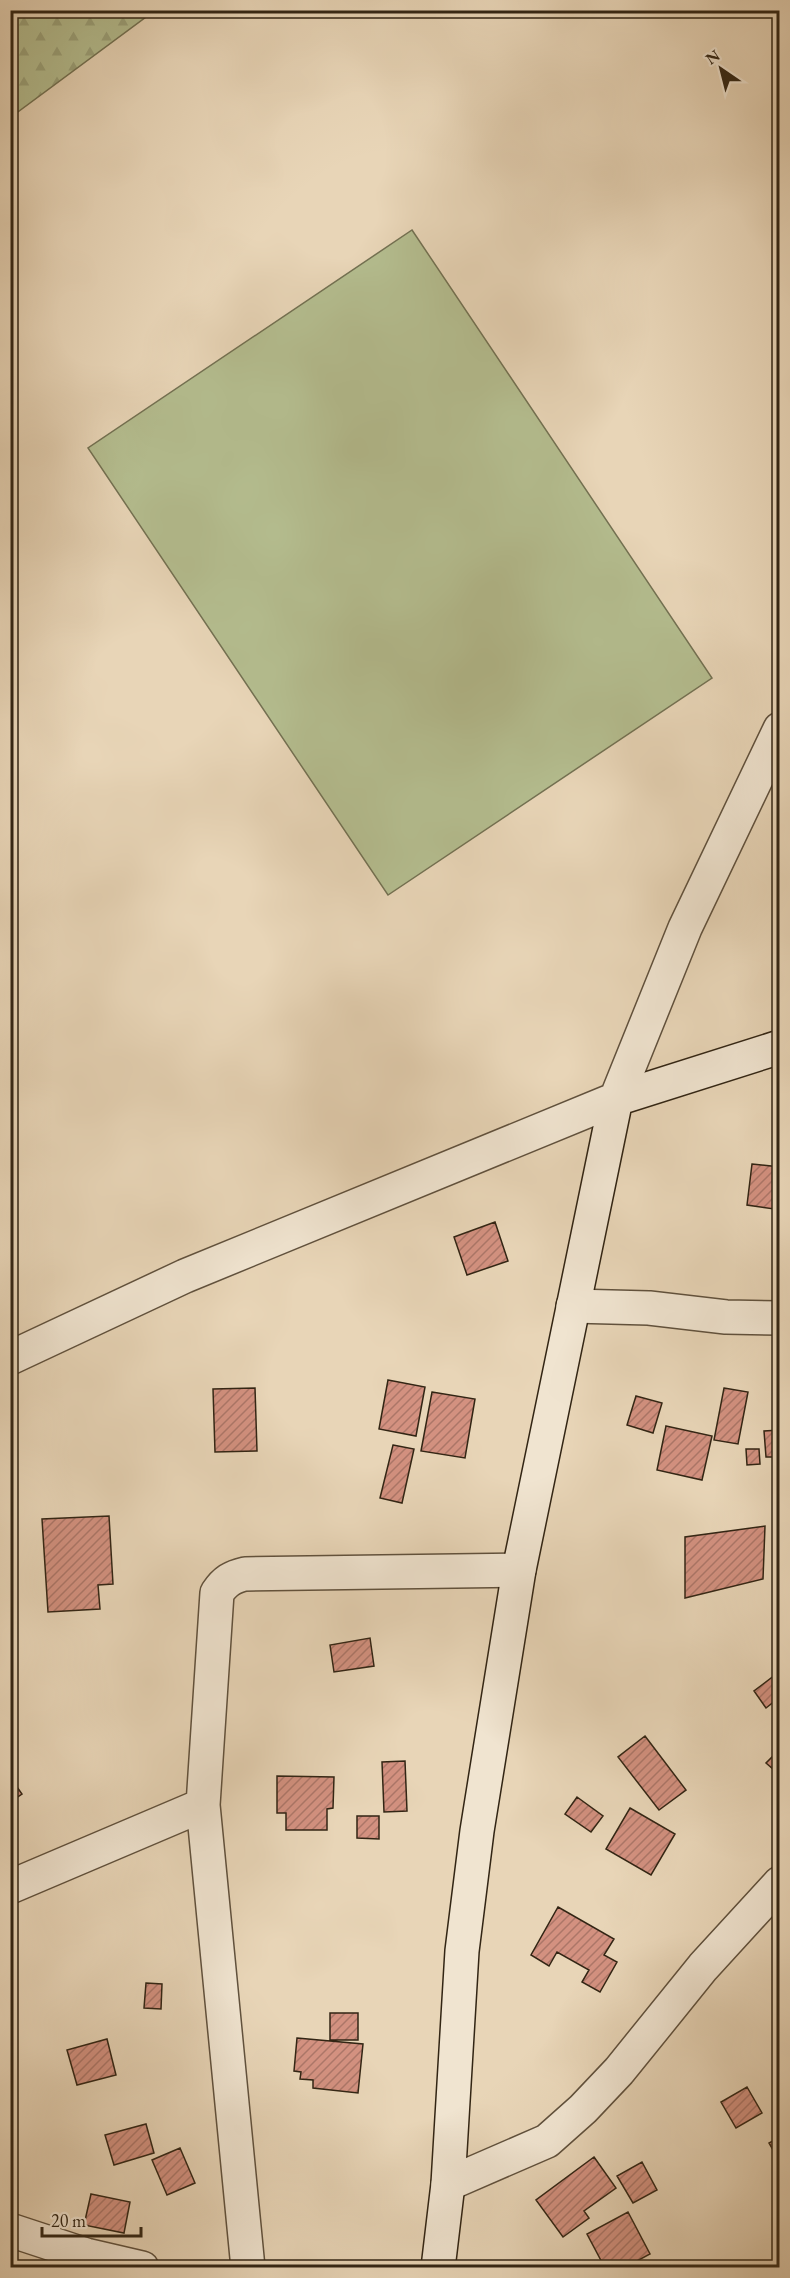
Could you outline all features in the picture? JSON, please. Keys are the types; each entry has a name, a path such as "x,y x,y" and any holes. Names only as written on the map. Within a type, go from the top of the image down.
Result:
{"street":[{"path":"438,2268 448,2184 462,1951 468,1891 519,1570 616,1099 686,928 780,729"},
{"path":"10,1358 184,1276 616,1099 780,1047"},
{"path":"573,1306 649,1308 726,1317 780,1318"},
{"path":"248,2268 204,1805 217,1593 223,1584 233,1577 245,1574 519,1570"},
{"path":"10,1887 204,1805"},
{"path":"448,2184 547,2141 584,2109 619,2071 703,1967 780,1883"},
{"path":"10,2230 86,2255 142,2268"}],"green space":[{"path":"11,10 154,10 154,11 11,117"},
{"path":"412,230 712,678 388,895 88,448"}],"building":[{"path":"752,1164 780,1167 774,1209 747,1205"},
{"path":"495,1222 508,1261 467,1275 454,1237"},
{"path":"775,1257 780,1257 780,1278 774,1278"},
{"path":"388,1380 425,1387 416,1436 379,1429"},
{"path":"255,1388 257,1451 215,1452 213,1389"},
{"path":"724,1388 748,1392 738,1444 714,1440"},
{"path":"432,1392 475,1399 465,1458 421,1451"},
{"path":"636,1396 662,1403 653,1433 627,1425"},
{"path":"666,1426 712,1436 702,1480 657,1470"},
{"path":"780,1430 780,1457 766,1457 764,1431"},
{"path":"393,1445 414,1449 402,1503 380,1498"},
{"path":"746,1449 759,1449 760,1464 747,1465"},
{"path":"109,1516 113,1584 98,1585 100,1609 48,1612 42,1519"},
{"path":"765,1526 763,1579 685,1598 685,1537"},
{"path":"370,1638 374,1666 334,1672 330,1645"},
{"path":"779,1672 780,1697 766,1708 754,1691"},
{"path":"645,1736 686,1790 659,1810 618,1757"},
{"path":"780,1749 780,1775 766,1763"},
{"path":"405,1761 407,1811 384,1812 382,1762"},
{"path":"277,1776 334,1777 333,1808 327,1809 327,1830 286,1830 286,1813 277,1813"},
{"path":"10,1777 22,1794 10,1802"},
{"path":"577,1797 603,1816 591,1832 565,1814"},
{"path":"630,1808 675,1834 651,1875 606,1849"},
{"path":"357,1816 379,1816 379,1839 357,1838"},
{"path":"558,1907 614,1939 604,1955 617,1962 600,1992 582,1982 589,1970 557,1952 549,1966 531,1955"},
{"path":"146,1983 162,1984 161,2009 144,2008"},
{"path":"330,2013 358,2013 358,2040 330,2040"},
{"path":"297,2038 363,2044 358,2093 313,2088 313,2080 300,2079 301,2072 294,2071"},
{"path":"107,2039 116,2075 77,2085 67,2050"},
{"path":"747,2087 762,2113 736,2128 721,2102"},
{"path":"146,2124 154,2153 114,2165 105,2135"},
{"path":"780,2137 780,2162 769,2143"},
{"path":"180,2148 195,2183 167,2195 152,2160"},
{"path":"594,2157 616,2188 584,2211 589,2218 563,2237 536,2200"},
{"path":"642,2162 657,2190 633,2203 617,2176"},
{"path":"91,2194 130,2202 124,2233 84,2225"},
{"path":"628,2212 650,2254 633,2263 635,2268 605,2268 587,2234"}]}
